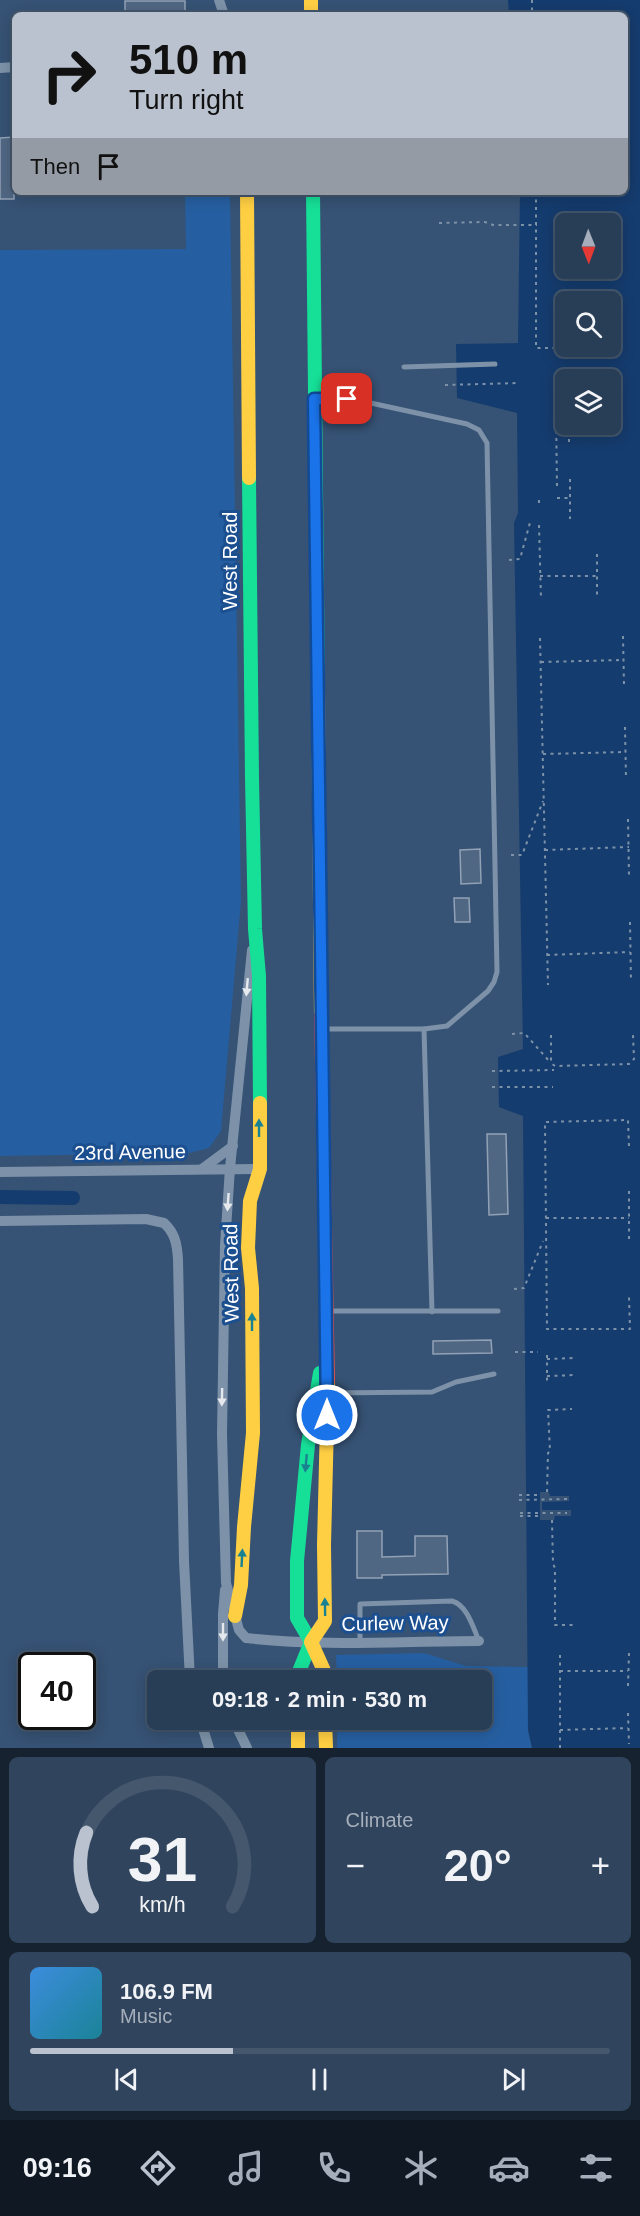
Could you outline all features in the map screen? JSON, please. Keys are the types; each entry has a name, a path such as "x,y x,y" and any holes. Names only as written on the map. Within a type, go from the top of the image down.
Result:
{"street":[{"name":"West Road","path":"235,1616 241,1585 253,1433 252,1288 248,1248 250,1201 260,1169 260,976 255,929 252,754 247,195"},
{"path":"300,1670 311,1642 325,1621 327,1393 313,195"},
{"name":"West Road","path":"223,1670 223,1614 226,1583 222,1434 225,1245 248,976 255,929"},
{"path":"202,1169 232,1146"},
{"name":"23rd Avenue","path":"0,1172 260,1169"},
{"path":"0,1221 154,1220 170,1228 177,1246 178,1259 184,1561 189,1670"},
{"path":"324,1670 297,1618 297,1561 308,1445 325,1343"},
{"name":"West Road","path":"226,1583 239,1630 246,1638 311,1642"},
{"name":"Curlew Way","path":"311,1642 479,1641"},
{"path":"203,1730 209,1748"},
{"path":"238,1730 247,1748"},
{"path":"298,1730 298,1748"},
{"path":"325,1730 326,1748"}],"lane":[{"path":"404,367 495,364"},
{"path":"314,399 357,400 467,424 481,432 488,447 497,972 488,991 452,1023 440,1028 321,1029"},
{"path":"424,1029 432,1311"},
{"path":"325,1311 498,1311"},
{"path":"327,1393 432,1392 456,1382 494,1374"},
{"path":"360,1642 360,1604 452,1601 464,1608 479,1641"}],"path":[{"path":"536,195 536,348 555,348"},
{"path":"439,224 485,222 493,225 537,225"},
{"path":"445,385 519,383"},
{"path":"557,435 557,489"},
{"path":"569,435 569,446"},
{"path":"570,479 570,519"},
{"path":"558,498 570,498"},
{"path":"539,500 539,505"},
{"path":"509,560 520,559 531,519"},
{"path":"539,525 541,599"},
{"path":"597,554 597,598"},
{"path":"540,576 597,576"},
{"path":"623,636 624,685"},
{"path":"540,638 548,985"},
{"path":"540,662 623,660"},
{"path":"625,727 626,778"},
{"path":"543,754 626,752"},
{"path":"511,855 522,855 544,798"},
{"path":"628,819 629,876"},
{"path":"545,850 628,848"},
{"path":"630,922 631,982"},
{"path":"547,955 630,952"},
{"path":"512,1034 524,1033 555,1066 629,1064 634,1059 633,1035"},
{"path":"551,1035 551,1063"},
{"path":"492,1071 554,1070"},
{"path":"492,1088 553,1087"},
{"path":"629,1146 628,1120 545,1122 547,1329 630,1329 629,1298"},
{"path":"629,1191 629,1243"},
{"path":"546,1218 629,1218"},
{"path":"514,1289 524,1288 543,1241"},
{"path":"515,1352 537,1352"},
{"path":"547,1383 547,1357 575,1358"},
{"path":"547,1376 576,1375"},
{"path":"548,1492 548,1410 572,1409"},
{"path":"519,1495 540,1495"},
{"path":"519,1500 567,1499"},
{"path":"540,1516 520,1515 567,1513"},
{"path":"552,1520 555,1625 573,1626"},
{"path":"628,1686 629,1653"},
{"path":"560,1655 560,1748"},
{"path":"560,1671 628,1671"},
{"path":"628,1713 629,1744"},
{"path":"560,1730 628,1728"}],"shaded area":[{"path":"508,0 640,0 640,1748 532,1748 528,1730 523,1116 499,1107 498,1057 523,1049 514,523 518,513 517,413 457,398 456,344 518,343 520,195 628,195 628,12 509,12"},
{"path":"185,195 230,195 241,901 221,1131 209,1148 189,1153 0,1156 0,250 186,249"},
{"path":"424,1653 466,1666 528,1667 528,1730 532,1748 337,1748 337,1730 492,1730 492,1670 337,1670 336,1655"}],"pier":[{"path":"540,1492 549,1492 550,1496 569,1496 569,1501 542,1502 542,1510 571,1510 571,1516 555,1516 554,1520 540,1520"}],"building":[{"path":"125,1 185,1 185,12 125,12"},
{"path":"12,137 12,195 14,199 0,199 0,138"},
{"path":"480,849 481,883 461,884 460,850"},
{"path":"454,898 469,898 470,922 455,922"},
{"path":"487,1134 506,1134 508,1214 489,1215"},
{"path":"491,1340 492,1353 433,1354 433,1341"},
{"path":"357,1531 382,1531 382,1557 415,1556 415,1536 447,1536 448,1574 382,1575 382,1578 357,1578"}],"waterway":[{"path":"0,1197 73,1198"}],"traffic: fast":[{"path":"313,195 318,689"},
{"path":"249,478 252,778 255,929 259,976 260,1103"},
{"path":"300,1670 311,1642 297,1618 297,1561 308,1445 320,1373"}],"traffic: slow":[{"path":"311,0 311,12"},
{"path":"247,195 249,478"},
{"path":"318,689 321,1015"},
{"path":"235,1616 241,1585 253,1433 252,1288 248,1248 250,1201 260,1169 260,1103"},
{"path":"324,1670 311,1642 325,1621 324,1545 328,1381"},
{"path":"298,1730 298,1748"},
{"path":"325,1730 326,1748"}],"traffic: jam":[{"path":"321,1015 328,1381"}],"route":[{"path":"327,1415 314,399 347,399"}]}
